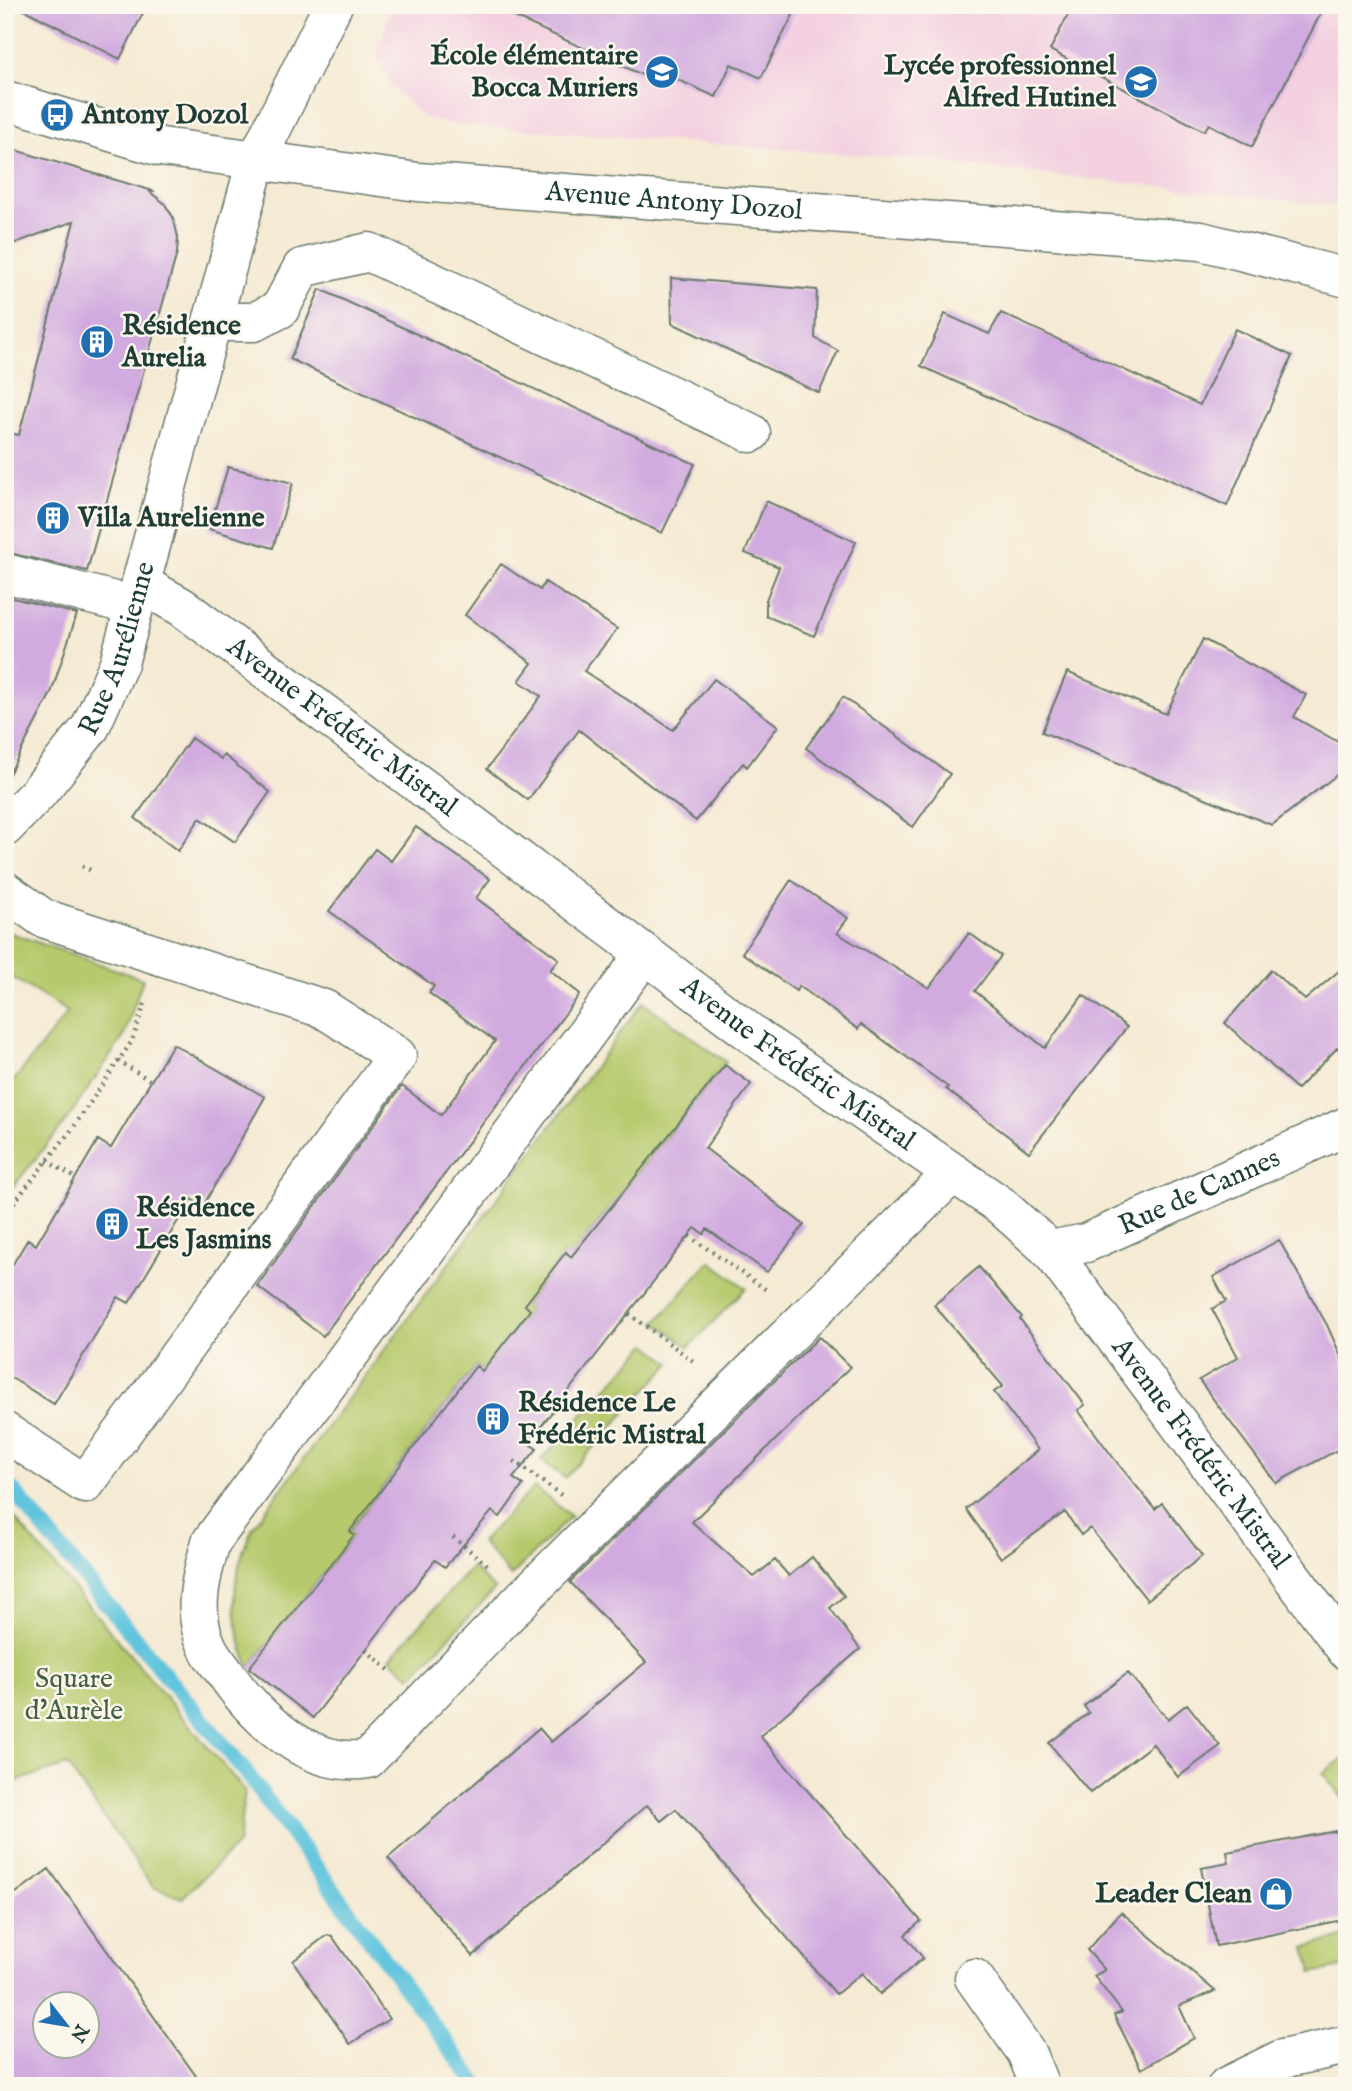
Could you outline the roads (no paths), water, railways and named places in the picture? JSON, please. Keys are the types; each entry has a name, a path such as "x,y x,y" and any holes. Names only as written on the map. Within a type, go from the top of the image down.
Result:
{"street":[{"name":"Rue Aurélienne","path":"5,827 38,793 90,728 119,663 256,160 333,5"},
{"name":"Avenue Antony Dozol","path":"5,100 161,147 418,182 1201,241 1347,278"},
{"path":"212,323 254,322 281,309 302,268 369,252 751,433"},
{"name":"Avenue Frédéric Mistral","path":"5,573 138,595 182,607 764,1043 1000,1205 1050,1250 1347,1651"},
{"path":"5,891 43,918 324,1009 397,1056 85,1484 5,1432"},
{"path":"645,954 211,1542 197,1592 206,1646 243,1699 281,1733 323,1757 348,1763 368,1759 600,1522 953,1173"},
{"name":"Rue de Cannes","path":"1050,1250 1086,1243 1347,1126"},
{"path":"974,1978 1026,2052 1040,2086"},
{"path":"1289,2072 1347,2024"},
{"path":"1227,2086 1289,2072 1347,2045"}],"waterway":[{"path":"5,1481 248,1775 478,2086"}],"place":[{"name":"École élémentaire Bocca Muriers","path":"662,72"},
{"name":"Lycée professionnel Alfred Hutinel","path":"1141,82"},
{"name":"Antony Dozol","path":"57,115"},
{"name":"Résidence Aurelia","path":"97,342"},
{"name":"Villa Aurelienne","path":"53,518"},
{"name":"Résidence Les Jasmins","path":"112,1224"},
{"name":"Résidence Le Frédéric Mistral","path":"493,1419"},
{"name":"Leader Clean","path":"1276,1894"}],"park label":[{"name":"Square d'Aurèle","path":"74,1695"}]}
